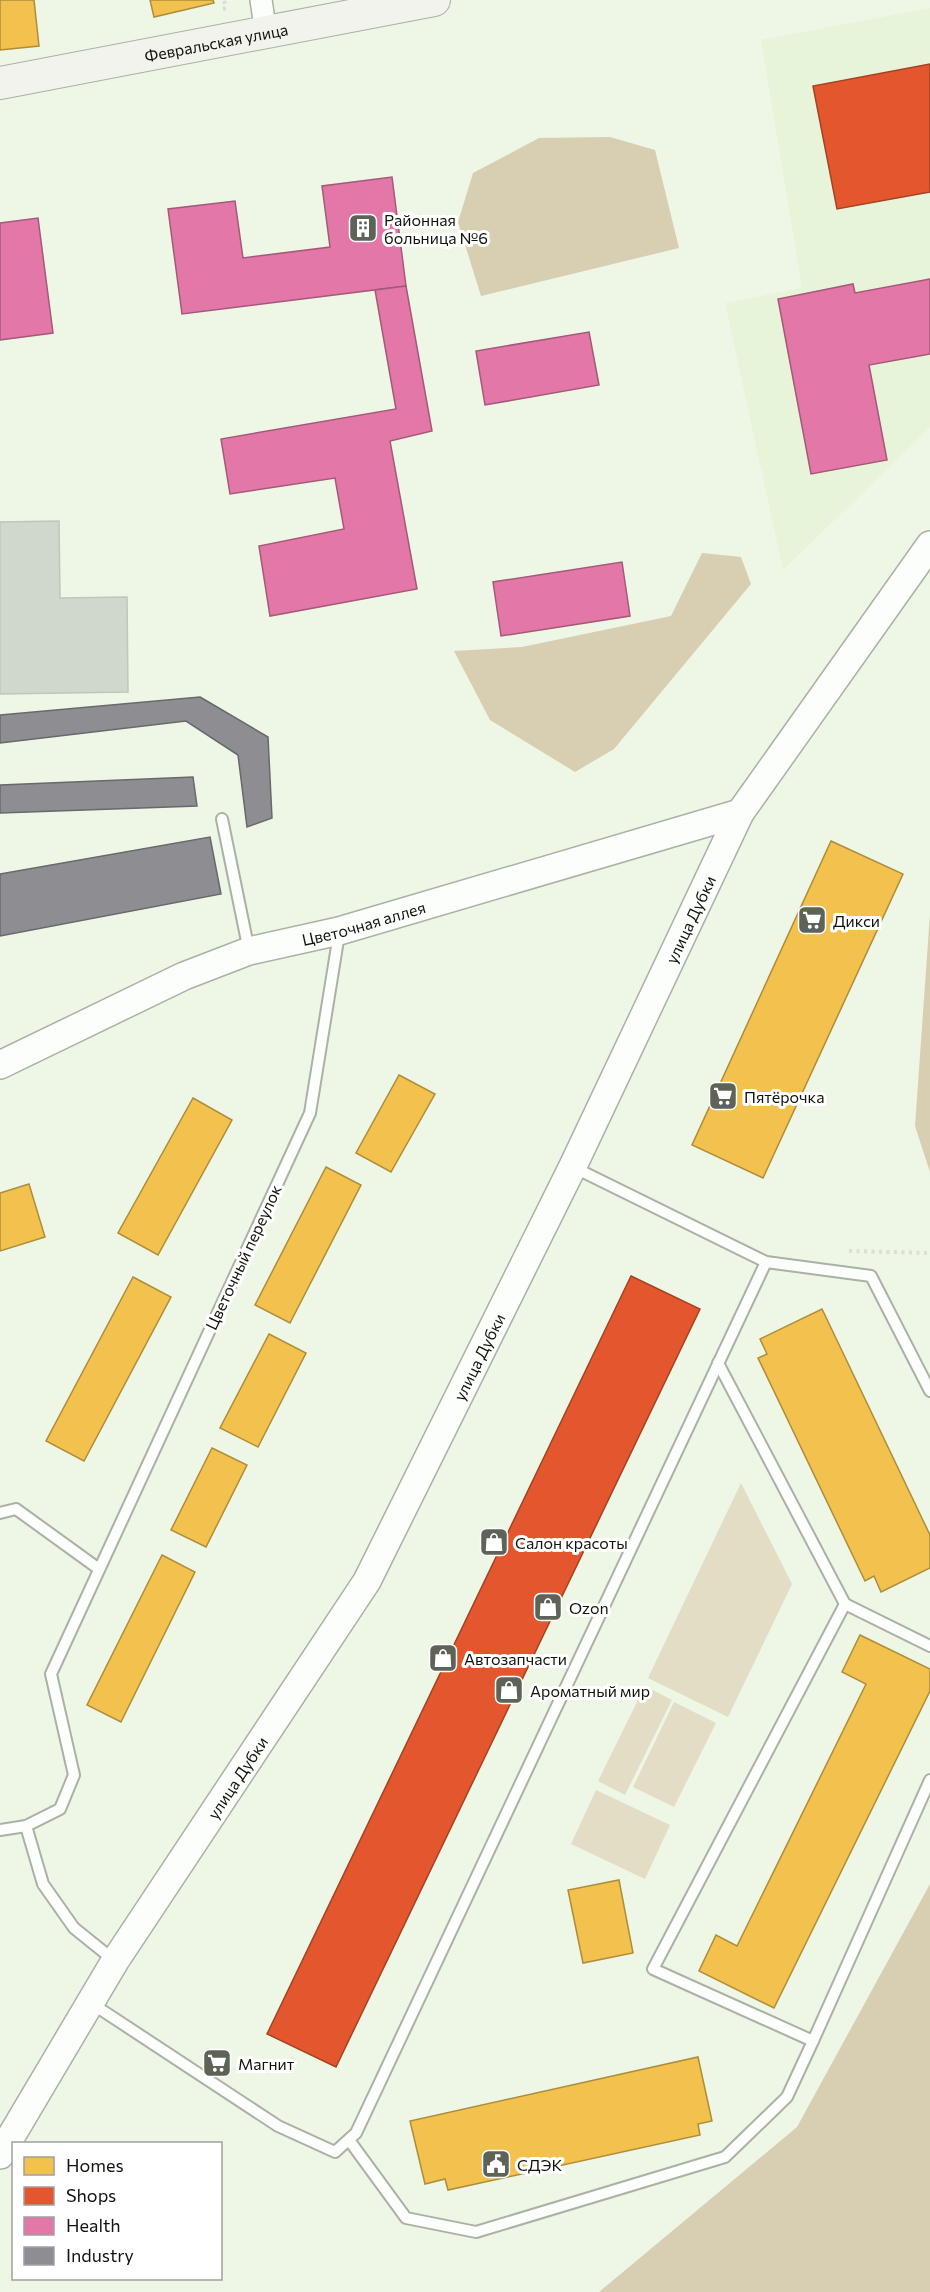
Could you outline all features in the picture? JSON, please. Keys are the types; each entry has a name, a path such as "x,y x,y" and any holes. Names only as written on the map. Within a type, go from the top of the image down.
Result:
{"main road":[{"name":"Февральская улица","path":"0,83 434,0"}],"street":[{"path":"261,0 266,33"},
{"name":"улица Дубки","path":"0,2155 116,1961 367,1581 573,1166 740,813 930,545"},
{"name":"Цветочная аллея","path":"0,1065 184,976 249,951 339,932 740,813"}],"lane":[{"path":"222,819 249,951"},
{"name":"Цветочный переулок","path":"0,1830 26,1826 60,1809 74,1775 51,1674 310,1113 339,932"},
{"path":"573,1166 766,1262 871,1276 930,1391"},
{"path":"91,2003 278,2126 335,2152 356,2133 766,1262"},
{"path":"718,1363 845,1604 930,1646"},
{"path":"0,1513 16,1509 99,1569"},
{"path":"813,2041 653,1969 845,1604"},
{"path":"349,2140 406,2218 477,2232 725,2157 787,2097 930,1780"},
{"path":"26,1826 43,1884 74,1928 116,1961"}],"path":[{"path":"849,1251 930,1253"}],"shaded area":[{"path":"930,8 930,427 783,570 725,303 802,288 761,40"},
{"path":"610,137 655,150 679,248 481,296 458,222 473,173 539,138"},
{"path":"702,553 741,557 751,584 614,749 575,772 490,720 454,651 522,647 671,616"},
{"path":"930,914 930,1172 915,1126"},
{"path":"741,1483 792,1584 728,1717 648,1678"},
{"path":"645,1686 672,1700 625,1795 598,1781"},
{"path":"674,1702 716,1723 674,1807 633,1787"},
{"path":"596,1790 670,1825 645,1879 571,1844"},
{"path":"930,1884 930,2292 599,2292 797,2127"}],"building: Homes":[{"path":"0,0 34,0 39,46 0,50"},
{"path":"150,0 213,0 214,3 154,17"},
{"path":"831,841 903,874 763,1178 692,1145"},
{"path":"399,1075 435,1094 391,1172 356,1153"},
{"path":"193,1098 232,1120 158,1255 118,1233"},
{"path":"326,1167 361,1185 290,1323 255,1305"},
{"path":"29,1184 45,1237 0,1251 0,1193"},
{"path":"133,1277 171,1297 84,1461 46,1441"},
{"path":"822,1309 930,1535 930,1568 881,1592 874,1576 865,1581 758,1358 767,1354 760,1339"},
{"path":"269,1334 306,1353 258,1447 220,1428"},
{"path":"212,1448 247,1465 206,1547 171,1530"},
{"path":"162,1555 195,1572 121,1722 87,1705"},
{"path":"860,1635 930,1669 930,1691 774,2008 699,1971 716,1935 737,1946 866,1684 842,1672"},
{"path":"619,1880 633,1953 583,1963 568,1890"},
{"path":"698,2057 712,2121 698,2124 700,2135 448,2190 445,2179 425,2184 410,2121"}],"building: Shops":[{"path":"930,64 930,192 837,209 813,86"},
{"path":"631,1276 700,1309 336,2067 267,2034"}],"building: Health":[{"name":"Районная больница №6","path":"392,177 406,286 182,314 168,209 235,201 243,258 330,247 322,186"},
{"path":"38,218 53,333 0,340 0,223"},
{"path":"930,279 930,354 869,365 887,460 811,474 778,299 853,284 855,293"},
{"path":"406,286 432,431 390,441 417,589 270,616 259,546 344,529 335,478 230,494 221,439 396,409 375,290"},
{"path":"589,332 599,385 485,405 476,351"},
{"path":"622,562 630,616 501,636 493,582"}],"building: Industry":[{"path":"200,697 268,737 272,818 247,827 238,755 186,721 0,743 0,715"},
{"path":"193,777 197,806 0,813 0,785"},
{"path":"210,837 221,894 0,936 0,874"}],"building: Other":[{"path":"59,521 60,598 127,597 128,692 0,694 0,522"}],"place":[{"name":"Районная больница №6","path":"363,228"},
{"name":"Дикси","path":"812,920"},
{"name":"Пятёрочка","path":"723,1096"},
{"name":"Салон красоты","path":"494,1542"},
{"name":"Ozon","path":"548,1607"},
{"name":"Автозапчасти","path":"443,1658"},
{"name":"Ароматный мир","path":"509,1690"},
{"name":"Магнит","path":"217,2063"},
{"name":"СДЭК","path":"496,2164"}]}
